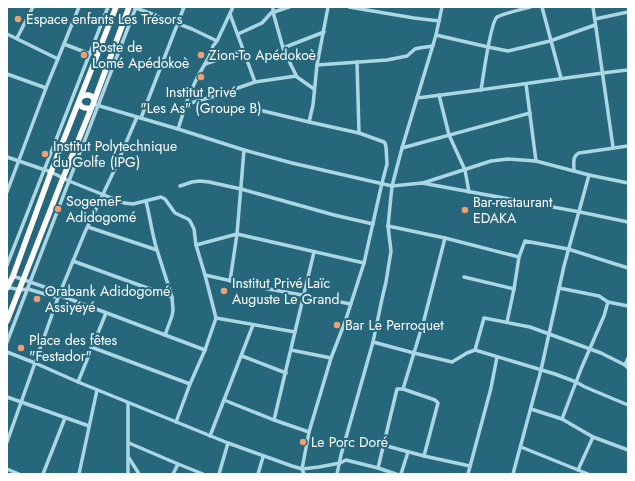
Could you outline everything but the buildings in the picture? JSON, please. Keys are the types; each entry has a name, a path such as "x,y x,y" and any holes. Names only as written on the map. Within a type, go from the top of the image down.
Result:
{"highway":[{"path":"7,288 13,276 51,172 116,7"},
{"path":"7,321 63,178 94,104 129,7"},
{"path":"84,95 88,95 93,97 94,104 83,108 80,106 80,100 84,95"}],"street":[{"path":"17,38 33,7"},
{"path":"7,192 46,88 79,7"},
{"path":"7,265 108,7"},
{"path":"7,342 69,181 94,104 136,7 192,29 217,42"},
{"path":"7,442 59,295 88,227 139,117 184,7"},
{"path":"178,129 196,80 213,46 217,42 233,7"},
{"path":"272,7 283,48 296,76 314,89"},
{"path":"238,34 262,23 269,14 289,7"},
{"path":"309,122 313,105 317,65 328,7"},
{"path":"349,7 439,21"},
{"path":"338,474 341,455 373,342 390,262 391,251 388,226 392,186 433,46 442,7"},
{"path":"481,90 494,20 530,7"},
{"path":"542,7 561,78"},
{"path":"593,7 613,147"},
{"path":"595,19 628,12"},
{"path":"230,14 255,82"},
{"path":"436,35 488,48 508,51 550,40 595,25"},
{"path":"283,48 324,32"},
{"path":"7,34 58,59"},
{"path":"64,44 90,54"},
{"path":"317,65 387,60 405,56 416,49 433,46"},
{"path":"205,64 243,51"},
{"path":"357,62 359,133"},
{"path":"417,98 628,70"},
{"path":"7,74 46,88"},
{"path":"186,104 216,96 255,82 296,76"},
{"path":"526,84 536,161"},
{"path":"439,95 449,136 465,170 469,192"},
{"path":"94,104 244,150 292,163 392,186 422,183 500,159 536,161 589,175 628,182"},
{"path":"255,109 359,133 385,144 388,157 388,164 382,183 364,263 346,322 331,358 309,432 304,472"},
{"path":"402,148 530,113"},
{"path":"574,171 575,156 579,153 628,146"},
{"path":"230,281 237,234 244,150"},
{"path":"7,157 51,172 69,181 128,204 161,197 175,213 190,221 194,229 196,245 206,275 216,318 205,350 190,384 176,422"},
{"path":"514,474 541,370 568,249 580,212 589,175"},
{"path":"180,186 200,180 241,189 334,215 373,224"},
{"path":"422,183 628,222"},
{"path":"146,201 154,240 172,297 172,316 165,334"},
{"path":"388,226 445,238 519,257"},
{"path":"88,227 157,250"},
{"path":"196,245 237,234 364,263"},
{"path":"403,389 424,320 445,238"},
{"path":"507,322 519,257 525,242 568,249 628,268"},
{"path":"274,420 314,252"},
{"path":"73,261 172,297"},
{"path":"206,275 351,304"},
{"path":"13,276 53,290 59,295 205,350"},
{"path":"464,277 514,290"},
{"path":"7,288 20,290 28,289 55,297 59,295"},
{"path":"559,288 599,296 608,302 628,306"},
{"path":"562,419 581,369 604,316 608,302"},
{"path":"78,382 106,313"},
{"path":"216,318 295,332"},
{"path":"475,350 484,318 530,327 601,353 627,366 628,358"},
{"path":"210,436 253,325"},
{"path":"373,342 452,362 475,350 576,382 584,387 628,405"},
{"path":"91,347 190,384"},
{"path":"291,350 331,358"},
{"path":"7,352 128,403 263,457 292,466 304,472 340,463 346,460 396,474"},
{"path":"242,356 286,373"},
{"path":"468,474 491,388 497,357"},
{"path":"378,468 397,389 403,389 435,400 438,403 424,456"},
{"path":"79,474 97,390"},
{"path":"7,397 89,426"},
{"path":"224,400 309,432"},
{"path":"128,403 128,474"},
{"path":"531,409 562,419 593,437 628,450"},
{"path":"42,474 65,418"},
{"path":"578,470 593,437"},
{"path":"129,442 203,474"},
{"path":"219,474 228,443"},
{"path":"383,444 408,452 470,466"},
{"path":"521,447 588,474"},
{"path":"401,474 408,452"},
{"path":"128,457 139,474"},
{"path":"258,474 263,457"},
{"path":"173,474 178,464"},
{"path":"7,470 19,474"}],"place":[{"name":"Espace enfants Les Trésors","path":"18,19"},
{"name":"Poste de Lomé Apédokoè","path":"84,55"},
{"name":"Zion-To Apédokoè","path":"201,55"},
{"name":"Institut Privé \"Les As\" (Groupe B)","path":"201,77"},
{"name":"Institut Polytechnique du Golfe (IPG)","path":"45,154"},
{"name":"SogemeF Adidogomé","path":"58,209"},
{"name":"Bar-restaurant EDAKA","path":"465,210"},
{"name":"Institut Privé Laïc Auguste Le Grand","path":"224,291"},
{"name":"Orabank Adidogomé Assiyéyé","path":"37,299"},
{"name":"Bar Le Perroquet","path":"337,325"},
{"name":"Place des fêtes \"Festador\"","path":"21,348"},
{"name":"Le Porc Doré","path":"303,442"}]}
